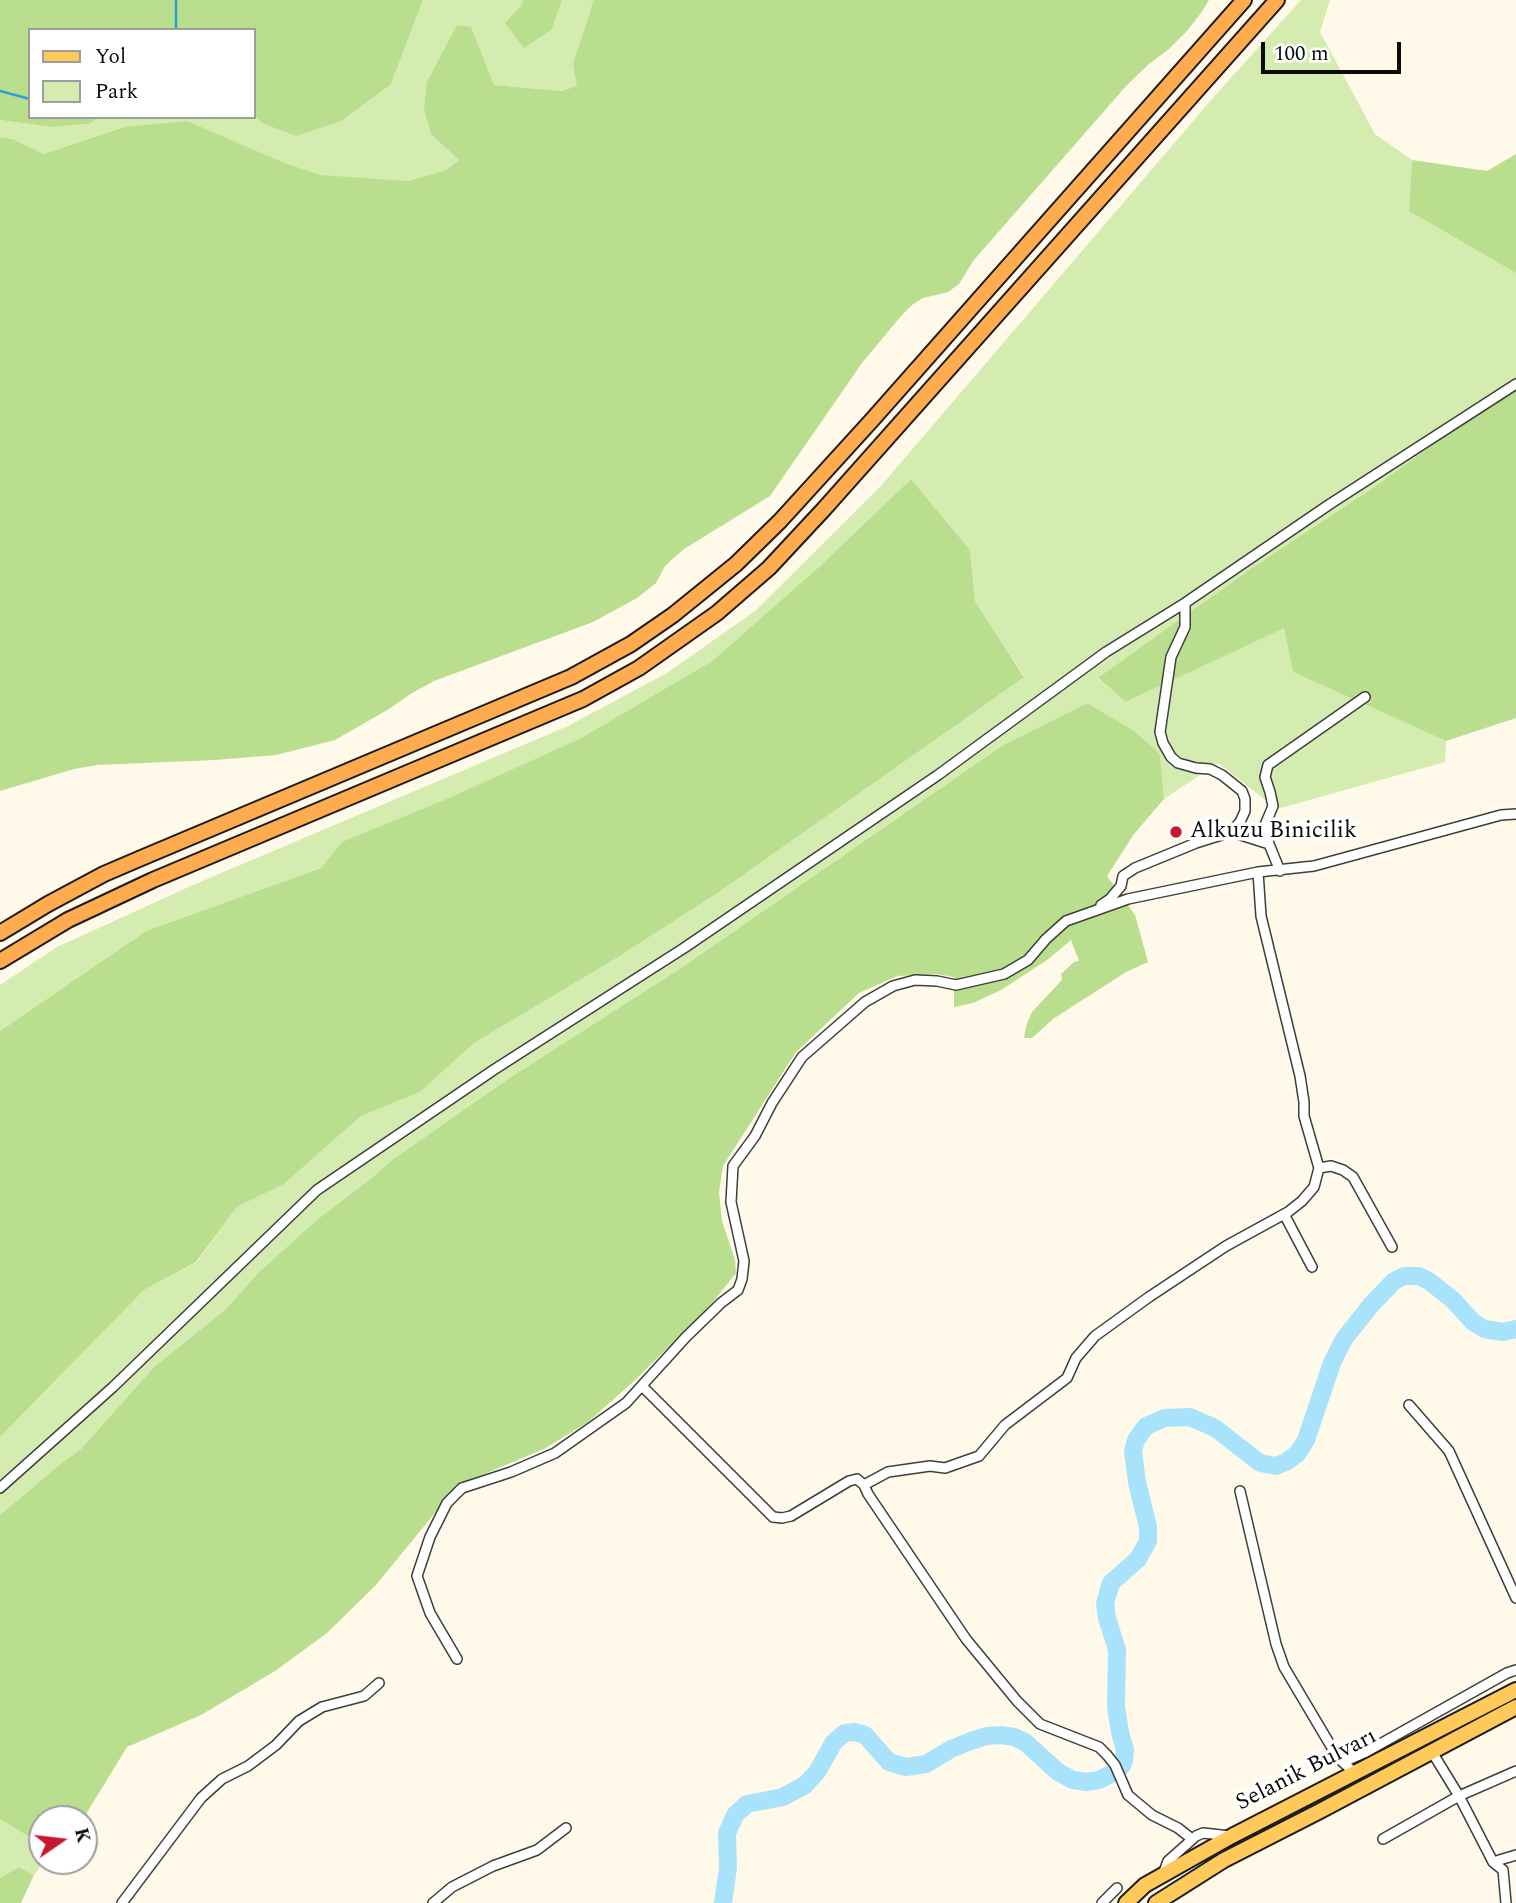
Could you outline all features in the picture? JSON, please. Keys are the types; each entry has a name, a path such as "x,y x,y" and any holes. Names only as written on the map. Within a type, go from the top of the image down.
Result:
{"highway":[{"path":"0,933 104,874 570,677 631,644 673,615 736,564 780,521 1244,0"},
{"path":"0,961 68,920 153,880 583,699 639,668 717,613 769,568 824,509 1277,0"}],"main road":[{"name":"Selanik Bulvarı","path":"1126,1903 1145,1885 1231,1836 1516,1690"},
{"name":"Selanik Bulvarı","path":"1156,1903 1224,1860 1516,1707"},
{"path":"1334,1784 1342,1799"}],"street":[{"path":"0,1488 113,1387 317,1190 495,1069 684,948 938,775 1106,652 1185,603 1330,504 1516,384"},
{"path":"1094,910 1110,899 1121,886 1123,876 1135,868 1231,832 1245,811 1242,792 1222,775 1210,769 1178,762 1171,757 1163,743 1160,732 1171,657 1185,627 1185,603"},
{"path":"1280,871 1265,825 1273,806 1265,777 1268,765 1366,697"},
{"path":"457,1659 430,1613 417,1576 430,1537 447,1503 462,1488 511,1472 555,1453 626,1402 686,1337 738,1290 744,1261 731,1202 733,1166 755,1136 772,1103 802,1057 865,1002 893,986 915,980 956,985 1004,974 1028,960 1066,921 1128,899 1258,872 1314,866 1516,814"},
{"path":"1231,832 1269,844"},
{"path":"864,1485 888,1472 930,1466 945,1468 979,1456 1005,1425 1067,1378 1076,1358 1095,1336 1206,1260 1284,1214 1302,1201 1314,1187 1319,1168 1304,1116 1300,1076 1261,916 1258,872"},
{"path":"1319,1168 1331,1166 1353,1177 1392,1247"},
{"path":"1284,1214 1312,1267"},
{"path":"642,1386 773,1517 791,1516 849,1481 857,1479 864,1485 966,1639 1017,1701 1040,1724 1099,1747 1115,1765 1128,1795 1152,1815 1178,1828 1192,1839"},
{"path":"1409,1405 1450,1451 1516,1598"},
{"path":"1240,1491 1276,1644 1284,1667 1338,1758 1355,1773"},
{"path":"1343,1762 1516,1670"},
{"path":"122,1903 201,1798 222,1779 248,1766 276,1745 299,1721 322,1707 364,1696 379,1684"},
{"path":"1432,1752 1460,1796 1493,1862 1503,1870 1506,1903"},
{"path":"1383,1839 1460,1796 1516,1771"},
{"path":"433,1903 452,1887 493,1866 537,1850 566,1828"},
{"path":"1163,1874 1168,1861 1192,1839 1203,1833 1231,1836"},
{"path":"1493,1862 1516,1854"},
{"path":"1102,1903 1117,1888"}],"green space":[{"path":"0,0 423,0 391,84 341,121 296,136 262,123 256,118 256,28 28,28 28,119 96,119 89,124 51,127 0,120"},
{"path":"423,0 523,0 521,6 552,29 562,0 593,0 577,86 561,91 494,85 471,28 431,134 460,159 446,170 408,181 320,176 282,162 124,127 44,154 13,139 0,137 0,120 51,127 89,124 96,119 256,118 262,123 391,84"},
{"path":"523,0 562,0 552,29 524,48 505,23 521,6"},
{"path":"593,0 1209,0 1187,31 1127,85 973,261 959,284 948,292 923,298 901,316 862,363 770,496 684,549 665,566 656,583 637,598 593,622 434,681 335,740 276,755 97,765 0,791 0,137 13,139 44,154 124,127 187,121 282,162 320,175 408,181 446,170 459,160 431,134 424,108 427,82 457,25 471,27 494,85 561,91 577,86 573,63"},
{"path":"1301,0 1330,0 1320,32 1375,134 1412,160 1409,211 1516,273 1516,385 1374,487 1252,568 1098,679 1127,702 1284,627 1293,672 1446,741 1445,762 1277,809 1218,763 1164,799 1160,754 1087,703 1003,745 681,968 508,1079 392,1160 373,1178 318,1219 259,1272 226,1309 154,1367 81,1449 0,1515 0,1437 144,1290 197,1262 237,1207 284,1184 361,1116 420,1092 474,1043 615,959 716,894 1024,676 975,601 970,550 911,479 819,567 712,661 581,738 343,842 321,868 146,931 0,1031 0,985 57,947 193,885 568,726 667,673 755,611 880,487 1212,99"},
{"path":"1516,154 1516,273 1409,211 1412,160 1487,171"},
{"path":"1516,385 1516,718 1446,741 1293,672 1284,628 1126,702 1098,678 1252,568 1374,487"},
{"path":"911,479 970,550 975,601 1024,677 716,894 615,959 474,1043 420,1092 361,1116 284,1184 237,1207 196,1262 144,1290 0,1437 0,1031 146,931 321,868 342,842 451,797 581,738 712,661 819,567"},
{"path":"1087,703 1134,731 1160,754 1164,799 1134,834 1107,876 1135,915 1148,962 1126,972 1053,1019 1032,1038 1024,1038 1032,1012 1062,980 1061,974 1074,962 1079,961 1071,940 1047,960 1001,990 973,1003 954,1007 954,977 936,974 897,976 859,993 796,1052 723,1166 719,1192 722,1221 735,1260 736,1273 709,1307 633,1382 588,1422 544,1449 458,1485 375,1586 327,1633 275,1671 201,1715 127,1747 92,1805 28,1805 28,1836 0,1819 0,1515 81,1449 154,1367 226,1309 259,1272 318,1219 392,1160 508,1079 681,968 1003,745"},
{"path":"0,1819 28,1836 28,1872 19,1867 0,1878"},
{"path":"19,1867 28,1872 28,1875 34,1875 21,1903 0,1903 0,1878"}],"waterway":[{"path":"176,0 176,28"},
{"path":"0,91 28,98"},
{"path":"723,1903 728,1868 727,1833 735,1815 747,1804 783,1797 805,1785 817,1772 834,1742 845,1733 865,1735 889,1762 906,1767 926,1764 971,1741 1001,1735 1025,1742 1058,1772 1073,1780 1099,1780 1122,1766 1125,1750 1116,1707 1117,1650 1105,1603 1111,1583 1138,1559 1148,1541 1148,1527 1133,1451 1136,1440 1146,1426 1165,1418 1190,1417 1215,1428 1260,1463 1276,1466 1286,1462 1297,1454 1306,1440 1332,1363 1344,1339 1371,1305 1394,1281 1404,1276 1419,1276 1429,1281 1484,1329 1503,1332 1516,1329"}],"place":[{"name":"Alkuzu Binicilik","path":"1176,832"}]}
